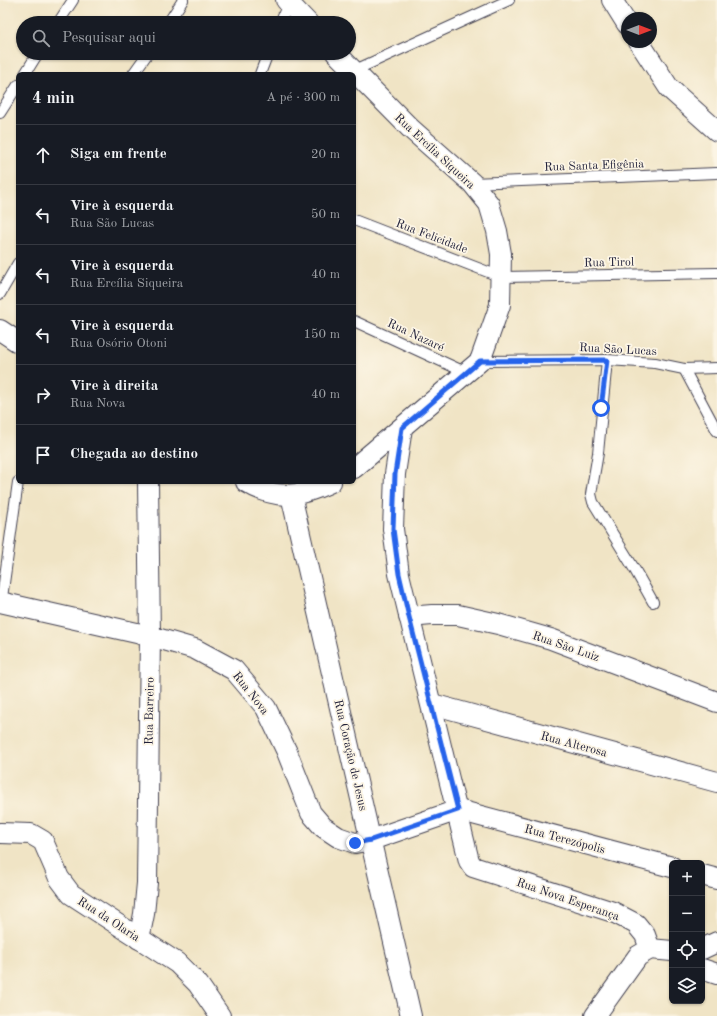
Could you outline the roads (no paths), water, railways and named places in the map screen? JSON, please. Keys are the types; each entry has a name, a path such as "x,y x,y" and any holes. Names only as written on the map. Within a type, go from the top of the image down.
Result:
{"street":[{"path":"612,0 621,14"},
{"path":"289,1 302,16"},
{"path":"643,48 669,88 717,131"},
{"name":"Rua Ercília Siqueira","path":"343,60 354,71"},
{"name":"Rua Ercília Siqueira","path":"356,73 410,128 472,183 489,204 497,231 501,277 500,305 474,367 356,466"},
{"path":"0,330 16,341"},
{"path":"402,428 395,474 393,529 399,574 458,810"},
{"name":"Rua Barreiro","path":"138,939 144,914 147,883 150,636 148,484"},
{"path":"250,484 260,490 270,488 291,495 311,490 326,484"},
{"name":"Rua Coração de Jesus","path":"291,495 411,1016"},
{"name":"Rua Nova","path":"0,605 150,636 196,649 234,670 266,708 287,752 311,813 323,827 338,837 355,843 371,840 458,810"},
{"name":"Rua São Luiz","path":"409,617 432,614 458,615 544,637 717,702"},
{"name":"Rua Alterosa","path":"432,704 717,782"},
{"name":"Rua Terezópolis","path":"458,810 669,866"},
{"name":"Rua Nova Esperança","path":"458,810 465,846 473,867 613,912 636,924 645,935 650,949"},
{"name":"Rua da Olaria","path":"0,833 32,834 43,841 59,878 71,894 177,963 198,984 220,1016"},
{"path":"705,876 717,879"},
{"path":"705,948 717,942"},
{"path":"595,1016 638,956 650,949 669,951"},
{"path":"705,970 717,974"}],"lane":[{"path":"63,16 73,0"},
{"path":"173,16 183,0"},
{"path":"354,71 509,0"},
{"path":"283,16 289,1"},
{"path":"26,72 34,60"},
{"path":"134,72 143,60"},
{"path":"261,72 265,60"},
{"path":"0,112 16,88"},
{"name":"Rua Santa Efigênia","path":"472,183 717,173"},
{"name":"Rua Felicidade","path":"356,221 501,277"},
{"path":"0,294 16,266"},
{"name":"Rua Tirol","path":"501,277 717,273"},
{"name":"Rua Nazaré","path":"356,322 474,367"},
{"path":"607,360 598,453 591,494 593,502 653,602"},
{"name":"Rua São Lucas","path":"474,367 607,360 655,363 684,369 717,368"},
{"path":"684,369 717,431"},
{"path":"0,605 18,484"}]}
